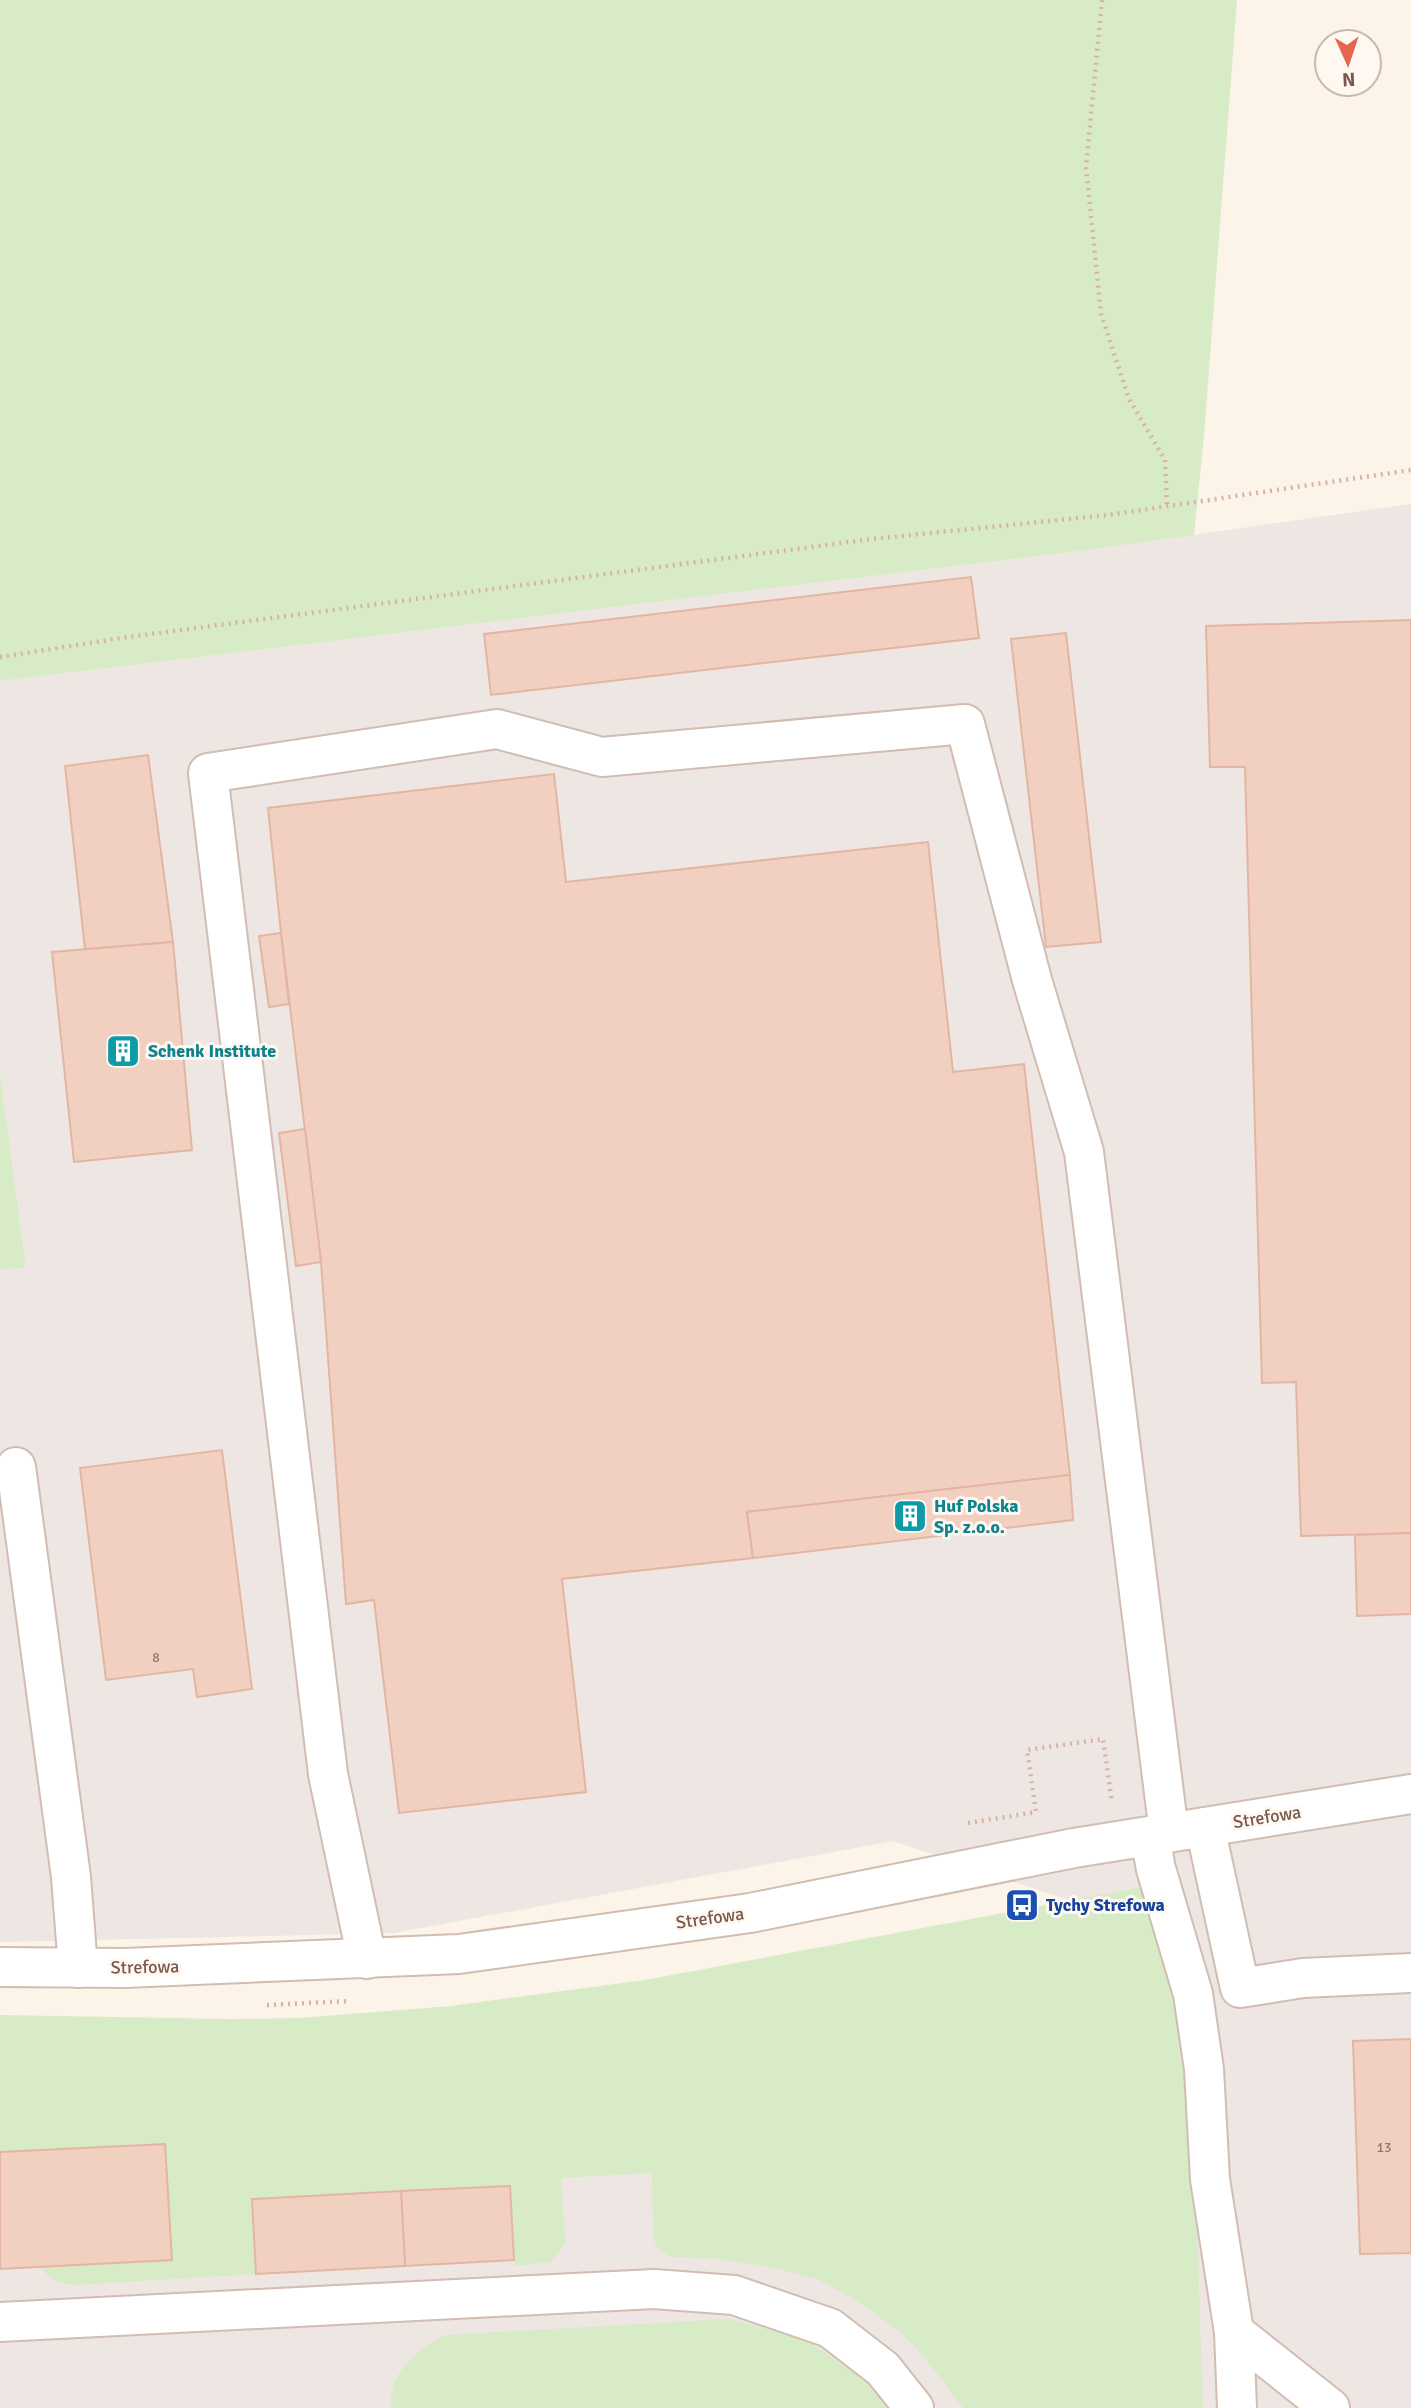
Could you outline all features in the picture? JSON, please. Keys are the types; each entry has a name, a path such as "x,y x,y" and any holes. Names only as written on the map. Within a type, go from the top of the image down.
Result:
{"street":[{"path":"367,1959 328,1774 208,773 497,729 603,757 965,724 1032,979 1084,1152 1160,1834 1156,1869 1193,1994 1204,2069 1210,2179 1234,2332 1237,2408"},
{"path":"16,1467 71,1877 78,1968"},
{"name":"Strefowa","path":"0,1967 78,1968 459,1954 750,1913 1160,1834 1411,1794"},
{"path":"1160,1834 1210,1860 1240,1989 1303,1978 1411,1973"},
{"path":"0,2322 654,2289 734,2295 830,2328 883,2368 914,2408"},
{"path":"1234,2332 1330,2408"}],"path":[{"path":"1102,0 1086,167 1101,314 1129,399 1165,460 1167,506"},
{"path":"0,657 128,637 831,545 1167,506 1411,471"},
{"path":"968,1823 1036,1812 1027,1750 1103,1739 1160,1834"}],"shaded area":[{"path":"1411,504 1411,2408 0,2408 0,2041 528,2037 1095,1909 893,1841 394,1933 0,1942 0,1270 26,1266 0,1073 0,681 1080,551"}],"green space":[{"path":"0,0 1237,0 1194,535 0,681"},
{"path":"0,1073 26,1267 0,1270"},
{"path":"1142,1887 1175,1996 1192,2072 1203,2408 963,2408 927,2360 899,2331 854,2299 817,2279 770,2267 721,2259 672,2257 659,2251 653,2238 652,2173 561,2178 565,2241 550,2262 515,2266 509,2186 252,2199 256,2274 76,2285 55,2280 41,2266 171,2259 165,2144 0,2152 0,2015 300,2018 451,2006 645,1980"},
{"path":"728,2319 802,2337 873,2386 890,2408 391,2408 395,2383 407,2363 424,2348 446,2335"}],"building":[{"path":"971,577 979,638 491,695 484,634"},
{"path":"1411,620 1411,1533 1301,1536 1296,1382 1262,1383 1245,767 1210,767 1206,626"},
{"path":"1066,633 1101,942 1046,947 1011,639"},
{"path":"148,755 173,942 85,949 65,766"},
{"path":"554,774 566,882 928,842 953,1072 1024,1064 1070,1475 747,1512 753,1558 562,1579 586,1792 399,1813 374,1600 346,1604 321,1262 268,808"},
{"path":"281,933 289,1004 269,1007 259,936"},
{"name":"Schenk Institute","path":"173,942 192,1150 74,1162 52,952"},
{"path":"305,1129 321,1262 296,1266 279,1133"},
{"path":"222,1450 252,1689 197,1697 193,1669 106,1680 80,1468"},
{"name":"Huf Polska Sp. z.o.o.","path":"1070,1475 1073,1520 753,1558 747,1512"},
{"path":"1411,1533 1411,1614 1357,1616 1355,1535"},
{"path":"1411,2039 1411,2253 1360,2254 1353,2041"},
{"path":"165,2144 172,2260 0,2269 0,2152"},
{"path":"510,2186 514,2260 405,2266 401,2191"},
{"path":"401,2191 405,2266 256,2274 252,2199"}],"place":[{"name":"Schenk Institute","path":"123,1051"},
{"name":"Huf Polska Sp. z.o.o.","path":"910,1516"},
{"name":"Tychy Strefowa","path":"1022,1905"}]}
